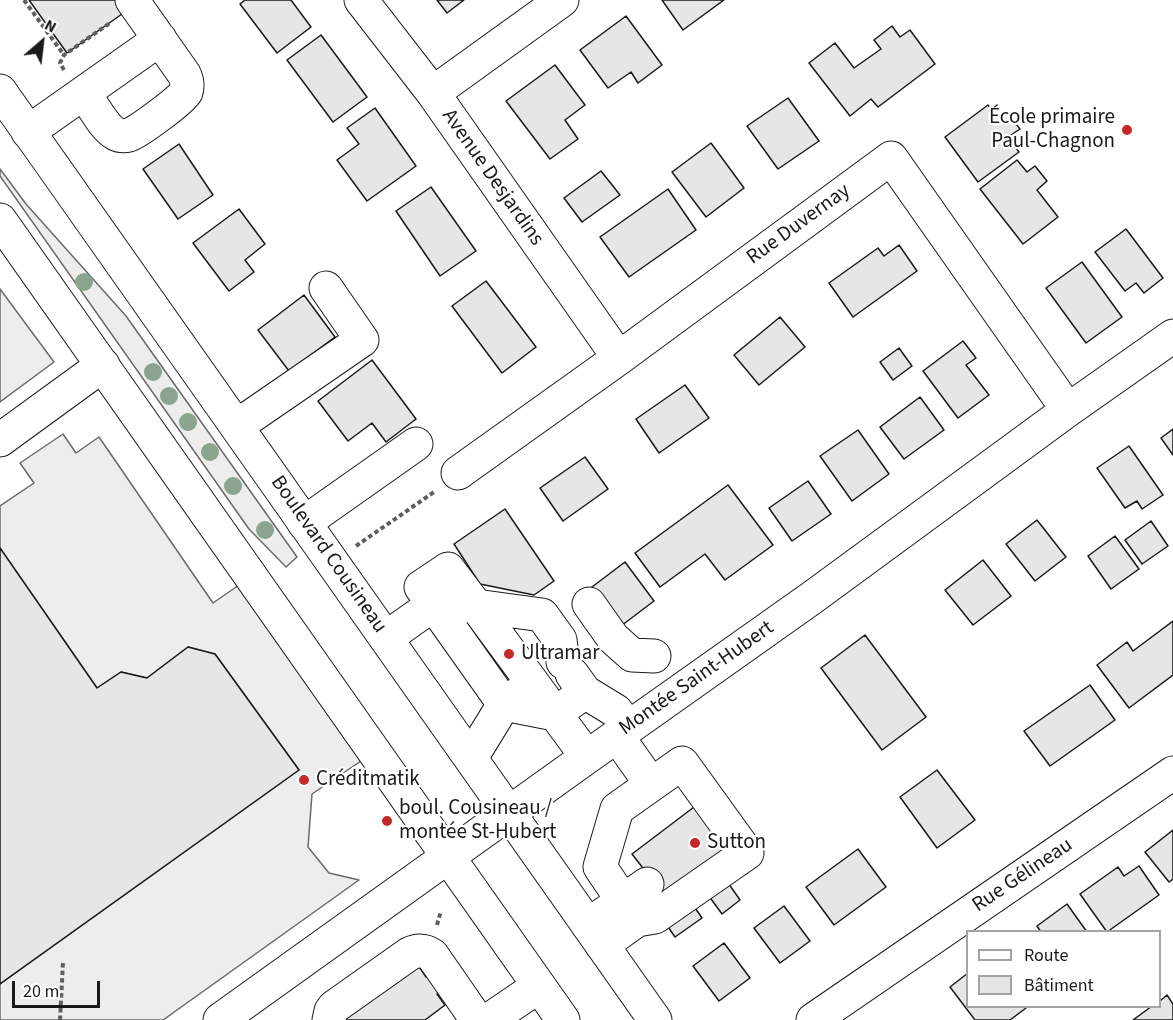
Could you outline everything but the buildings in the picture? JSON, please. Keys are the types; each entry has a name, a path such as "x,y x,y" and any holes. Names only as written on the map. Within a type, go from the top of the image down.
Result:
{"street":[{"name":"Avenue Desjardins","path":"361,0 433,93 619,358"},
{"path":"433,93 562,0"},
{"path":"84,93 113,133 123,136 134,133 180,100 186,91 187,79 160,39 121,11"},
{"path":"28,132 160,39"},
{"name":"Boulevard Cousineau","path":"0,91 655,1020"},
{"name":"Rue Duvernay","path":"446,482 891,158 1068,410"},
{"path":"0,220 563,1020"},
{"path":"237,426 362,340 326,288"},
{"name":"Montée Saint-Hubert","path":"232,1016 448,856 813,597 1173,336"},
{"path":"0,440 103,365"},
{"path":"304,523 416,444"},
{"path":"434,604 504,704 555,714 585,692"},
{"path":"386,638 434,604 476,606 542,615 560,640 563,662 585,692 616,711 622,732 651,784"},
{"path":"589,604 613,638 632,655 654,656"},
{"path":"476,606 587,757"},
{"path":"634,629 679,692"},
{"path":"471,758 504,704 563,662"},
{"path":"682,763 747,853 655,917 637,920 595,935 635,892 600,867 617,809 682,763"},
{"name":"Rue Gélineau","path":"813,1020 1173,772"},
{"path":"329,1020 334,1007 409,954 418,951 432,955 477,1020"},
{"path":"489,1020 539,986"}],"path":[{"path":"24,0 64,55 121,11"},
{"path":"356,546 446,482"},
{"path":"60,1020 63,962"}],"shaded area":[{"path":"0,169 26,204 126,316 297,557 286,567 249,529 0,176"},
{"path":"0,289 54,362 0,402"},
{"path":"63,434 76,453 99,437 213,603 239,585 361,761 312,794 308,847 329,873 359,880 163,1020 0,1020 0,984 299,770 215,654 188,647 147,678 121,672 97,688 0,548 0,506 34,483 20,463"}],"place":[{"name":"École primaire Paul-Chagnon","path":"1127,130"},
{"name":"Ultramar","path":"509,654"},
{"name":"Créditmatik","path":"304,780"},
{"name":"boul. Cousineau / montée St-Hubert","path":"387,821"},
{"name":"Sutton","path":"695,843"}]}
